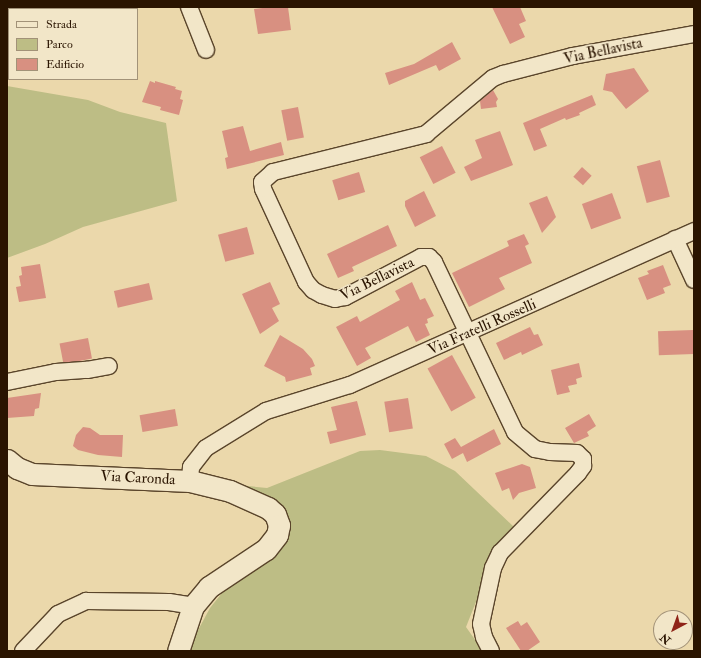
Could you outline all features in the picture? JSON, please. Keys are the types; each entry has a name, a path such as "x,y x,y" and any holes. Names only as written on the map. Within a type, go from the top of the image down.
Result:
{"street":[{"path":"189,7 206,50"},
{"name":"Via Bellavista","path":"491,651 484,637 481,624 483,606 493,568 500,553 578,473 583,466 583,459 577,453 535,450 515,432 434,262 429,257 421,257 345,297 335,299 313,290 306,282 263,189 262,182 264,178 273,172 426,134 493,78 503,74 573,56 694,34"},
{"name":"Via Fratelli Rosselli","path":"190,481 191,468 198,456 206,448 266,411 350,385 694,231"},
{"path":"676,239 694,280"},
{"path":"7,382 56,372 87,370 109,366"},
{"name":"Via Caronda","path":"7,460 17,468 32,474 190,481 230,491 268,508 276,514 279,525 277,534 266,549 209,587 193,606"},
{"path":"23,651 58,614 86,601 169,602 193,606 178,651"}],"green space":[{"path":"7,86 88,100 120,112 166,123 177,201 83,227 45,244 7,258"},
{"path":"380,450 426,456 455,471 514,527 511,535 497,549 466,627 483,651 190,651 197,632 210,608 222,593 233,583 255,569 286,541 288,524 238,485 267,488 360,451"}],"building":[{"path":"288,7 291,30 258,34 254,9"},
{"path":"492,7 520,7 526,21 519,24 525,37 510,44"},
{"path":"452,42 461,59 439,71 436,65 389,85 385,73 414,64"},
{"path":"634,68 649,91 626,109 612,92 603,90 606,74"},
{"path":"150,81 176,87 175,89 182,91 180,99 183,100 179,115 160,110 161,107 142,102"},
{"path":"493,90 498,99 496,102 497,107 481,109 480,101"},
{"path":"592,95 596,105 579,113 580,115 566,120 565,118 540,129 547,146 534,151 523,123"},
{"path":"298,107 304,137 287,141 281,110"},
{"path":"243,126 250,151 281,142 284,155 227,169 225,158 228,157 222,131"},
{"path":"500,131 513,165 471,181 464,167 482,158 475,140"},
{"path":"442,146 456,173 433,184 420,157"},
{"path":"660,160 670,197 647,203 637,166"},
{"path":"582,167 592,176 583,185 573,177"},
{"path":"359,172 365,192 338,200 332,180"},
{"path":"424,191 436,216 415,227 405,206 405,201"},
{"path":"612,193 621,218 591,229 582,204"},
{"path":"547,196 556,217 542,233 529,203"},
{"path":"388,225 397,246 352,267 354,271 338,278 327,254"},
{"path":"247,227 254,254 225,262 218,235"},
{"path":"524,234 529,244 525,246 532,263 499,278 505,289 469,307 452,273 509,246 507,241"},
{"path":"40,264 46,298 19,302 16,287 21,286 19,276 22,275 21,267"},
{"path":"663,265 671,285 663,288 665,293 647,300 638,278 649,274 647,271"},
{"path":"270,282 280,304 272,308 279,321 260,334 242,294"},
{"path":"412,282 420,300 425,298 434,316 427,319 428,323 425,324 430,335 416,342 408,326 365,348 371,358 357,366 336,327 357,316 360,322 400,300 395,291"},
{"path":"149,283 153,300 118,308 114,291"},
{"path":"530,327 534,335 538,334 543,345 522,355 521,352 504,360 496,343"},
{"path":"693,330 694,354 659,355 658,331"},
{"path":"280,335 303,349 312,359 315,366 310,368 312,375 286,382 285,377 264,366"},
{"path":"88,338 92,359 64,364 60,344"},
{"path":"452,355 476,398 451,411 428,369"},
{"path":"579,363 582,377 576,379 577,384 568,386 570,392 557,395 551,370"},
{"path":"41,393 39,408 35,409 34,416 7,418 7,398"},
{"path":"408,398 413,429 389,432 384,402"},
{"path":"357,401 366,435 330,444 327,432 337,430 331,407"},
{"path":"175,409 178,426 142,432 140,415"},
{"path":"589,414 596,426 587,432 589,436 574,443 565,428"},
{"path":"83,427 90,428 100,435 123,435 122,457 98,455 78,450 73,446 76,435"},
{"path":"494,429 501,444 467,462 463,453 452,459 444,444 455,438 461,447"},
{"path":"522,464 530,467 536,488 519,493 513,500 509,488 502,491 495,473"},
{"path":"518,621 521,626 527,622 540,642 527,651 521,651 506,628"}]}
